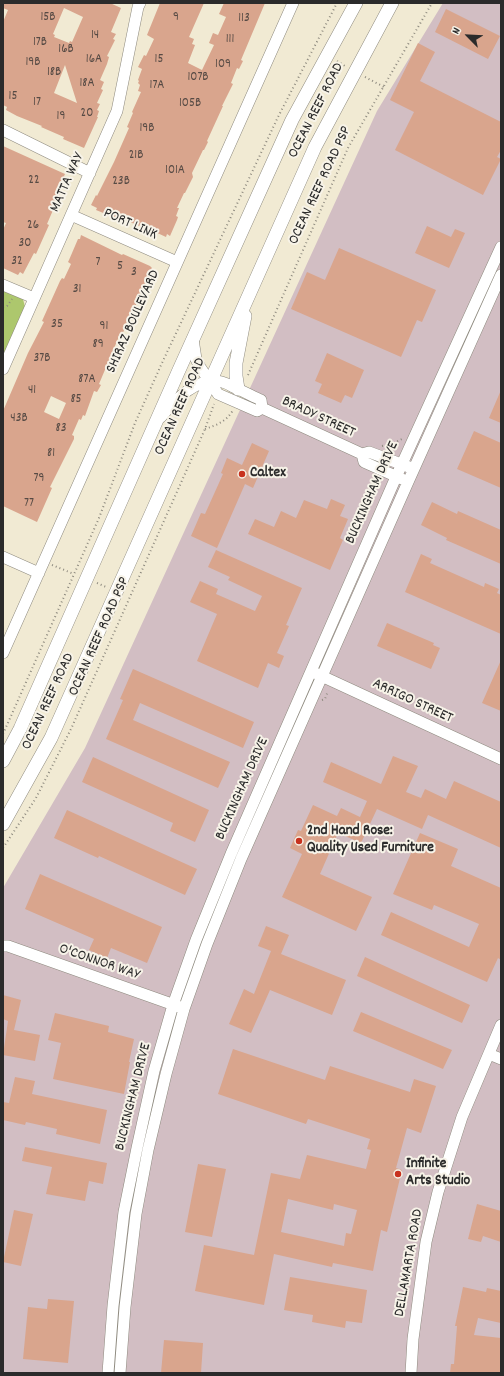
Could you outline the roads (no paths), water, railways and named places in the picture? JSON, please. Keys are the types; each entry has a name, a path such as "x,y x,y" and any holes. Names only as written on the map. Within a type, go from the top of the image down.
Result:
{"main road":[{"name":"OCEAN REEF ROAD","path":"3,761 20,729 292,120 356,3"},
{"name":"OCEAN REEF ROAD","path":"3,824 51,738 315,147 392,3"},
{"path":"238,389 236,363 249,295"}],"street":[{"name":"MATTA WAY","path":"3,369 117,111 140,3"},
{"name":"SHIRAZ BOULEVARD","path":"3,653 293,3"},
{"path":"3,130 90,173"},
{"name":"PORT LINK","path":"71,215 178,262"},
{"name":"BUCKINGHAM DRIVE","path":"108,1373 113,1306 124,1212 136,1148 154,1071 173,1005 196,940 231,854 396,477 498,262 501,247"},
{"name":"BUCKINGHAM DRIVE","path":"120,1373 125,1307 136,1214 148,1150 164,1081 184,1009 207,944 242,859 327,679 413,469 501,274"},
{"path":"3,285 34,298"},
{"path":"193,339 196,359 210,382"},
{"name":"BRADY STREET","path":"210,382 218,394 257,411 262,408"},
{"name":"BRADY STREET","path":"155,424 173,403 184,393 197,385 210,382 222,382 262,400 262,408"},
{"name":"BRADY STREET","path":"262,408 362,454 369,452 413,469"},
{"name":"BRADY STREET","path":"362,454 364,462 408,482"},
{"path":"3,557 39,573"},
{"name":"ARRIGO STREET","path":"311,671 501,759"},
{"name":"O'CONNOR WAY","path":"3,946 8,946 184,1009"},
{"name":"DELLAMARTA ROAD","path":"411,1373 413,1339 426,1242 438,1192 462,1116 501,1025"},
{"path":"488,1054 501,1059"}],"place":[{"name":"Caltex","path":"242,474"},
{"name":"2nd Hand Rose: Quality Used Furniture","path":"299,841"},
{"name":"Infinite Arts Studio","path":"398,1174"}]}
